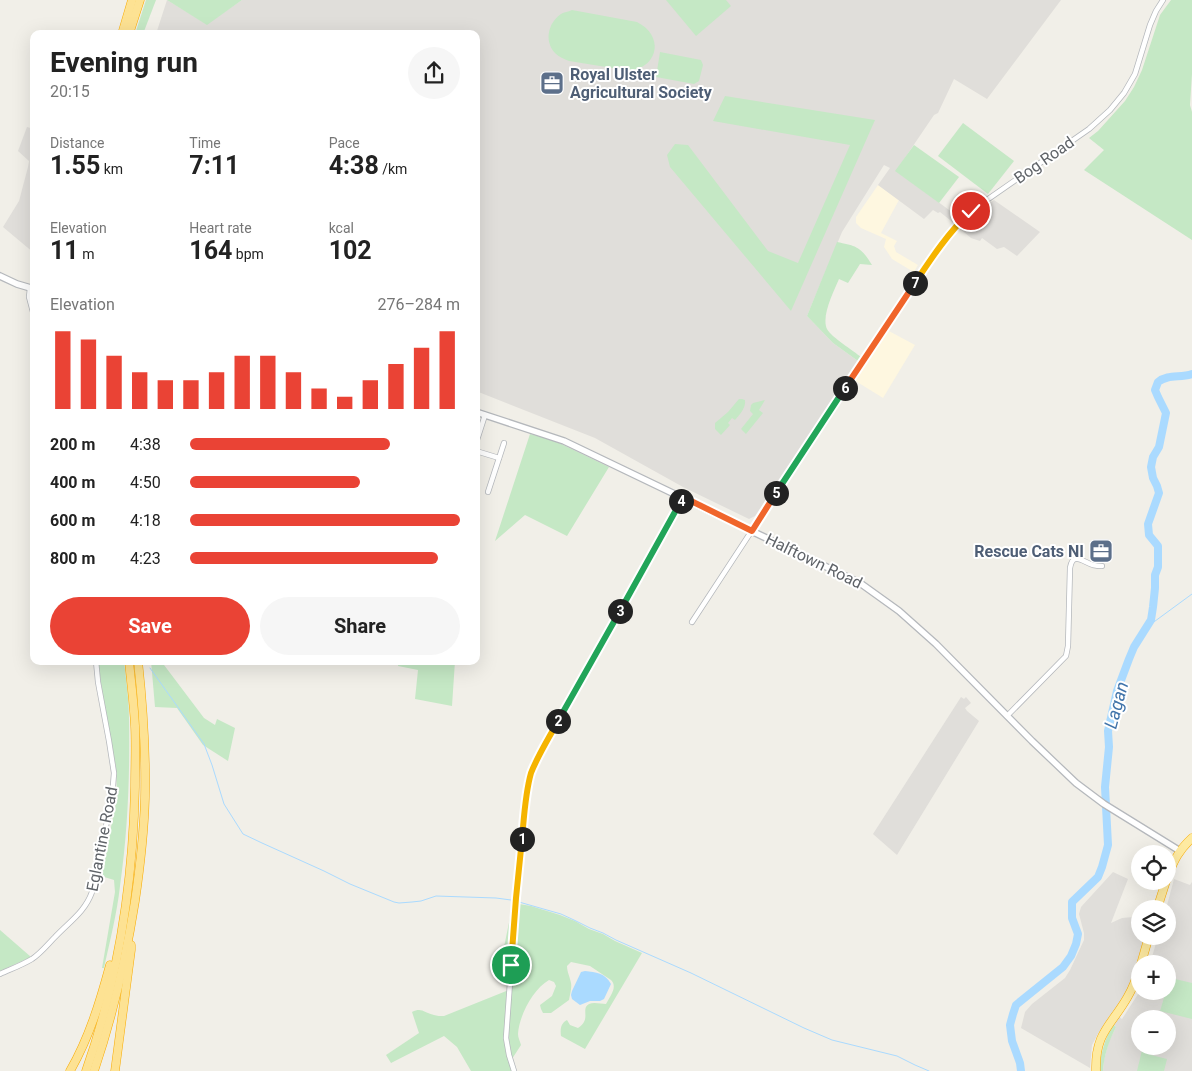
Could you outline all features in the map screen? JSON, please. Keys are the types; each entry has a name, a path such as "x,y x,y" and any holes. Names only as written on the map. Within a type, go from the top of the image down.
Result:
{"highway":[{"path":"123,30 132,0"},
{"path":"130,30 140,0"},
{"path":"86,1071 106,1005 120,942 133,840 135,727 129,665"},
{"path":"94,1071 116,998 130,931 140,862 145,799 144,725 138,665"},
{"path":"1176,856 1190,843"},
{"path":"70,1071 96,1013 117,936 124,918"},
{"path":"115,1071 132,950 130,931"},
{"path":"1096,1071 1098,1047 1102,1034 1131,992"}],"street":[{"name":"Bog Road","path":"692,622 912,286 947,236 971,211 1089,128 1110,110 1124,93 1135,74 1150,26 1163,0"},
{"path":"0,276 30,287"},
{"name":"Halftown Road","path":"480,413 564,440 860,583 902,614 936,644 1068,777 1095,798 1180,851"},
{"path":"480,431 485,415"},
{"path":"488,492 504,444"},
{"path":"480,452 499,458"},
{"path":"514,1071 507,1046 507,1025 516,898 525,811 532,772 544,746 590,662 642,573 683,497"},
{"path":"1007,716 1066,656 1071,562 1073,559 1077,559 1092,565 1102,566"},
{"name":"Eglantine Road","path":"0,974 33,958 44,949 87,905 92,892 114,786 113,765 96,665"}],"shaded area":[{"path":"167,0 207,24 242,0 1061,0 987,99 954,79 938,113 934,115 896,171 960,218 955,224 940,212 938,213 933,210 924,219 878,185 890,168 884,165 842,232 807,316 833,343 858,361 755,516 749,519 683,487 595,438 480,393 480,30 157,30"},
{"path":"27,127 30,128 30,250 3,227 19,201 28,167 29,161 18,151"},
{"path":"878,185 899,200 881,233 897,241 894,246 896,252 918,265 915,270 917,274 892,259 884,247 886,239 861,228 856,223 856,217"},
{"path":"994,200 1040,232 1017,256 1004,247 997,249 982,238 980,241 971,238 958,227"},
{"path":"887,330 915,345 883,398 854,380"},
{"path":"961,697 964,699 966,697 971,703 965,708 979,721 897,855 873,834"},
{"path":"1113,872 1128,879 1111,923 1122,918 1131,917 1131,945 1143,945 1141,955 1131,955 1131,986 1092,1045 1090,1068 1021,1028 1025,1012 1032,1004 1065,978 1070,970 1084,940 1079,914 1081,907"},
{"path":"1176,880 1190,885 1192,882 1192,1071 1103,1071 1109,1041 1116,1027 1113,1024 1118,1016 1122,1019 1134,1000 1176,1000 1176,955 1153,955 1155,945 1176,945 1176,900 1168,900 1171,890 1176,890"}],"green space":[{"path":"146,0 156,0 145,30 136,30"},
{"path":"167,0 242,0 207,25"},
{"path":"666,0 726,0 731,6 696,36"},
{"path":"1171,0 1192,0 1190,105 1192,112 1192,240 1084,170 1104,150 1089,138 1098,131 1125,101 1134,87 1142,70 1160,15"},
{"path":"572,10 637,22 651,34 654,42 655,49 648,63 641,68 631,71 569,61 560,57 549,43 550,27 562,13"},
{"path":"660,52 701,60 703,65 699,81 694,84 656,77"},
{"path":"725,96 875,120 791,311 670,167 667,155 675,144 688,145 768,251 798,263 850,145 713,121"},
{"path":"963,123 1014,161 988,194 938,156"},
{"path":"914,145 959,177 939,203 895,171"},
{"path":"837,242 858,248 865,254 872,265 860,264 848,283 839,279 826,317 829,332 861,357 858,361 833,343 807,316"},
{"path":"739,399 745,400 744,408 735,420 732,418 728,423 730,425 721,435 715,429 715,423"},
{"path":"765,400 759,410 763,413 746,434 741,429 753,414 750,411 751,405"},
{"path":"530,434 553,440 609,467 567,536 525,515 495,541"},
{"path":"99,665 124,665 129,711 127,823 117,906 104,968 102,968 115,892 114,880 101,876 117,798 116,767 105,712"},
{"path":"151,665 164,665 204,718 215,725 217,719 235,728 228,761 203,745 177,708 155,707"},
{"path":"455,665 452,706 415,699 418,670 398,666"},
{"path":"513,903 531,906 560,915 642,953 585,1049 561,1036 562,1025 567,1020 570,1025 578,1028 582,1025 587,1006 593,1003 606,1004 613,992 614,986 611,980 590,966 571,962 567,966 571,985 569,1000 551,1013 543,1013 540,1005 552,996 556,986 554,982 549,980 532,996 521,1019 518,1035 521,1045 510,1062 511,1071 471,1071 457,1047 444,1036 391,1063 386,1055 419,1033 412,1012 421,1010 444,1016 511,989 510,955 503,952"},
{"path":"0,930 31,957 0,971"},
{"path":"1176,979 1192,983 1192,1019 1176,1015 1176,1010 1160,1010 1163,1000 1176,1000"},
{"path":"1113,1024 1116,1027 1107,1048 1103,1071 1099,1071 1103,1047"},
{"path":"1141,1055 1151,1055 1167,1059 1164,1071 1137,1071"}],"water":[{"path":"585,971 603,975 611,984 604,999 580,1005 572,999 571,995 581,972"}],"waterway":[{"name":"Lagan","path":"1021,1071 1012,1041 1010,1025 1016,1005 1063,967 1071,956 1078,934 1072,918 1072,902 1098,877 1108,845 1105,787 1109,747 1108,731 1117,691 1129,659 1134,647 1151,620 1155,575 1158,567 1158,546 1149,535 1148,524 1159,493 1151,467 1153,457 1159,447 1166,413 1155,390 1158,382 1162,380 1192,374"},
{"path":"1147,627 1192,594"},
{"path":"150,668 204,744 224,804 243,834 350,884 394,902 421,901 436,896 511,900"},
{"path":"519,902 561,914 832,1040 897,1056 929,1071"}],"place":[{"name":"Royal Ulster Agricultural Society","path":"552,83"},
{"name":"Rescue Cats NI","path":"1101,551"}],"route":[{"path":"511,965 525,811 532,772 544,746 590,662 642,573 683,497 752,531 929,262 947,236 971,211"}]}
